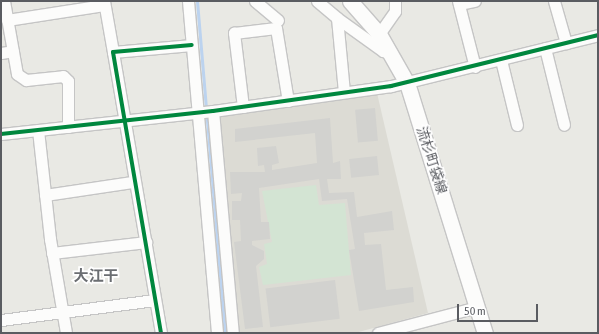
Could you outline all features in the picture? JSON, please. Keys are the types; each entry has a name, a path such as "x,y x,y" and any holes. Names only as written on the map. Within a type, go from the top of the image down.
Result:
{"main road":[{"name":"流杉町袋線","path":"350,1 379,34 392,53 407,83 485,333"}],"street":[{"path":"4,1 17,74 26,80 63,76 68,80 68,127"},
{"path":"188,1 218,333"},
{"path":"255,1 278,20"},
{"path":"317,1 337,18 383,51 392,53"},
{"path":"379,34 395,11 395,1"},
{"path":"475,1 458,3 475,67"},
{"path":"554,1 566,43"},
{"path":"7,20 104,3 113,52 122,122 132,182 138,189 160,333"},
{"path":"337,18 344,92"},
{"path":"243,107 234,33 276,28 288,101"},
{"path":"1,134 213,111 407,83 475,67 598,34"},
{"path":"113,52 192,45"},
{"path":"545,48 564,125"},
{"path":"1,53 13,51"},
{"path":"501,60 517,124"},
{"path":"213,111 233,333"},
{"path":"38,130 52,253 66,333"},
{"path":"45,195 132,182"},
{"path":"52,253 146,242"},
{"path":"1,320 155,300"},
{"path":"378,333 477,307"}],"shaded area":[{"path":"377,93 428,313 355,333 237,333 217,116"}],"green space":[{"path":"316,185 319,205 345,203 351,275 263,285 259,267 267,264 264,244 272,242 262,191"}],"building":[{"path":"375,108 378,141 358,143 355,110"},
{"path":"330,118 333,163 340,161 341,179 327,179 329,193 354,192 357,217 392,211 394,230 364,233 365,245 381,244 386,290 413,287 414,302 359,311 349,250 355,249 347,199 322,201 319,179 259,188 261,222 269,222 270,239 252,241 252,245 264,251 264,259 256,266 263,327 245,329 234,242 241,241 240,220 232,220 232,201 241,201 242,193 231,194 230,172 265,172 264,165 258,166 257,148 276,146 279,163 272,165 272,170 317,163 315,133 235,142 235,129"},
{"path":"377,156 379,175 351,178 349,159"},
{"path":"335,280 340,319 270,327 266,289"}],"waterway":[{"path":"197,1 225,333"}],"cycle path":[{"path":"1,134 213,111 391,86 598,35"},
{"path":"161,333 113,52 192,45"}],"district":[{"name":"大江干","path":"96,276"}]}
